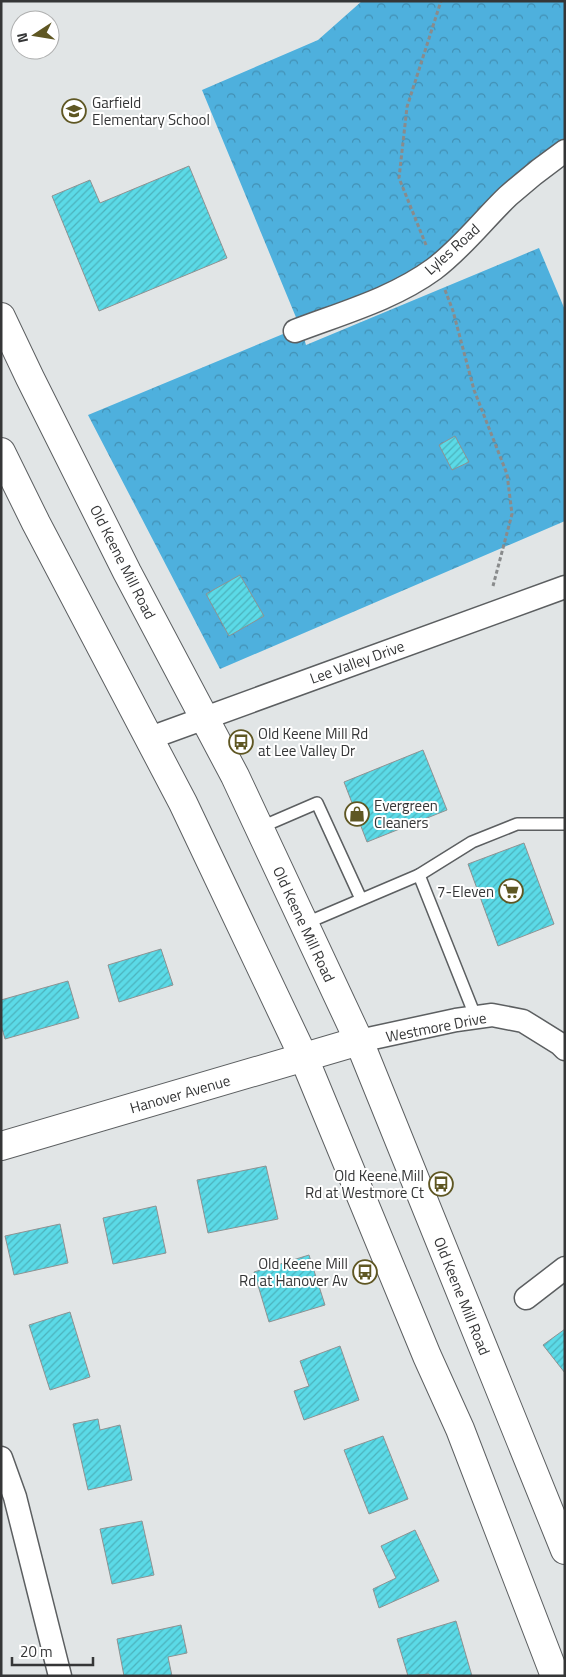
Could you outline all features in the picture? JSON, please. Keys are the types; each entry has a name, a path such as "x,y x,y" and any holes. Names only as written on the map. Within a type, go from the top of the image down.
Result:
{"main road":[{"name":"Old Keene Mill Road","path":"1,317 127,572 205,718 259,828 359,1042 565,1550"},
{"path":"1,452 36,523 183,803 304,1058 427,1356 460,1429 555,1676"},
{"name":"Hanover Avenue","path":"1,1146 359,1042"}],"street":[{"name":"Lyles Road","path":"295,331 385,297 435,268 457,250 508,196 544,165 565,151"},
{"name":"Lee Valley Drive","path":"150,738 565,587"},
{"name":"Westmore Drive","path":"359,1042 492,1016 523,1021 565,1049"},
{"path":"526,1298 565,1268"},
{"path":"1,1458 15,1497 60,1676"}],"lane":[{"path":"259,828 317,803 361,899"},
{"path":"304,924 419,875 472,842 517,824 565,824"},
{"path":"419,875 476,1018"}],"path":[{"path":"441,1 407,108 399,178 453,311 474,390 507,474 512,514 486,616"}],"green space":[{"path":"362,1 565,1 565,146 452,265 301,328 306,345 539,248 565,310 565,521 220,669 88,415 300,327 202,90 318,40"}],"building":[{"path":"189,166 227,258 99,311 52,196 90,180 100,203"},
{"path":"455,436 469,462 452,470 439,445"},
{"path":"240,575 264,616 229,636 206,594"},
{"path":"423,750 447,810 367,842 344,782"},
{"path":"524,843 554,924 498,946 468,864"},
{"path":"161,949 173,985 119,1002 108,965"},
{"path":"68,981 79,1018 5,1039 1,1025 1,1000"},
{"path":"266,1166 278,1219 208,1233 197,1180"},
{"path":"156,1206 166,1253 113,1264 103,1218"},
{"path":"60,1224 68,1263 14,1275 5,1236"},
{"path":"309,1255 325,1305 269,1322 254,1272"},
{"path":"70,1312 90,1377 50,1390 29,1325"},
{"path":"565,1329 565,1373 543,1345"},
{"path":"340,1346 359,1400 304,1420 294,1391 309,1386 300,1361"},
{"path":"98,1419 100,1430 120,1425 132,1480 88,1490 73,1424"},
{"path":"383,1436 408,1499 369,1514 344,1450"},
{"path":"142,1521 154,1575 112,1584 100,1529"},
{"path":"415,1530 439,1581 379,1608 373,1589 396,1578 381,1546"},
{"path":"456,1621 472,1676 430,1676 429,1674 408,1676 397,1639"},
{"path":"181,1625 187,1653 168,1657 172,1676 124,1676 117,1639"}],"place":[{"name":"Garfield Elementary School","path":"74,111"},
{"name":"Old Keene Mill Rd at Lee Valley Dr","path":"241,742"},
{"name":"Evergreen Cleaners","path":"357,814"},
{"name":"7-Eleven","path":"511,891"},
{"name":"Old Keene Mill Rd at Westmore Ct","path":"441,1184"},
{"name":"Old Keene Mill Rd at Hanover Av","path":"365,1272"}]}
